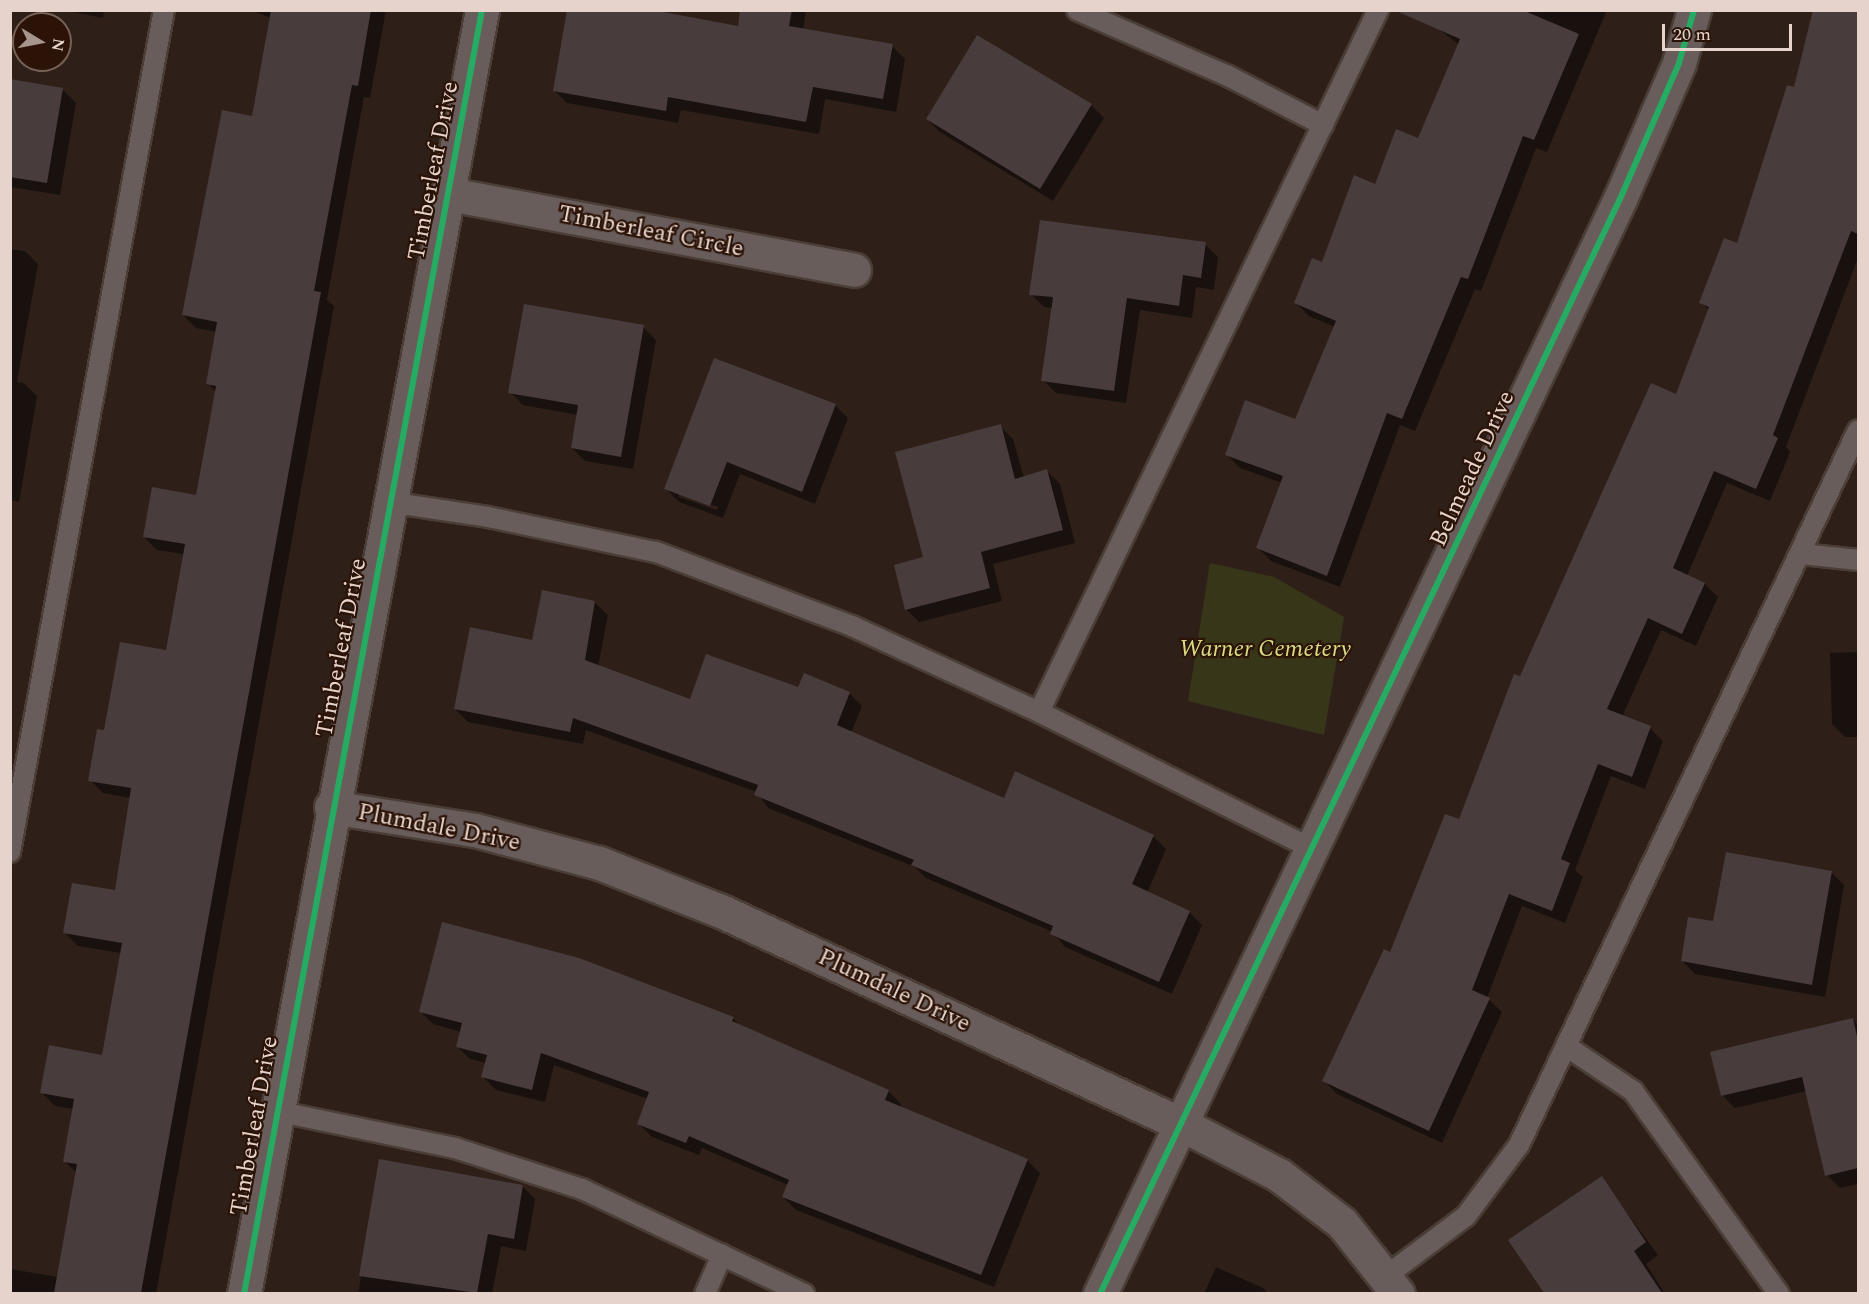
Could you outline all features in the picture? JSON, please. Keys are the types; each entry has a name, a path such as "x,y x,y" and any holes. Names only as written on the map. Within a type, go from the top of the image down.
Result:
{"street":[{"name":"Timberleaf Drive","path":"244,1293 331,807 449,194 482,10"},
{"name":"Belmeade Drive","path":"1100,1293 1314,850 1620,199 1679,63 1694,10"},
{"name":"Timberleaf Circle","path":"449,194 854,270"},
{"name":"Plumdale Drive","path":"331,807 475,830 599,863 721,911 1183,1125 1279,1175 1342,1223 1392,1285"}],"lane":[{"path":"10,852 15,799 164,10"},
{"path":"1077,10 1228,76 1323,125"},
{"path":"1039,712 1378,10"},
{"path":"1392,1285 1466,1216 1519,1145 1802,554 1858,430"},
{"path":"388,502 488,517 656,552 852,626 1039,712 1314,850"},
{"path":"1802,554 1858,560"},
{"path":"1566,1046 1633,1091 1779,1293"},
{"path":"276,1111 456,1148 582,1189 804,1293"},
{"path":"705,1293 722,1256"}],"green space":[{"name":"Warner Cemetery","path":"1210,563 1274,577 1344,617 1324,735 1188,701"}],"building":[{"path":"271,10 371,10 358,86 352,85 314,291 321,292 141,1293 54,1293 77,1164 63,1162 74,1099 40,1093 49,1045 102,1055 122,943 63,933 72,883 115,890 131,788 88,781 97,729 104,730 120,642 166,650 185,544 143,537 152,487 196,495 216,386 206,384 217,322 182,315 222,110 252,116"},
{"path":"567,10 652,10 738,26 740,10 792,10 789,26 893,44 883,99 813,87 806,122 668,97 666,111 553,91"},
{"path":"1394,10 1522,10 1579,34 1534,140 1523,136 1468,279 1461,277 1402,419 1387,413 1327,576 1256,548 1283,476 1225,455 1245,400 1295,419 1336,321 1294,303 1312,258 1322,262 1354,175 1375,184 1396,129 1418,138 1460,39"},
{"path":"1813,10 1858,10 1858,234 1851,231 1773,435 1778,438 1756,489 1714,471 1673,568 1705,583 1682,634 1648,618 1607,709 1651,726 1632,777 1598,764 1561,859 1570,863 1552,911 1509,894 1472,990 1490,998 1429,1131 1322,1081 1384,949 1390,952 1445,814 1459,819 1514,674 1520,676 1651,383 1676,394 1709,307 1699,303 1724,238 1737,243 1787,85 1794,87"},
{"path":"977,35 1092,104 1040,189 926,119"},
{"path":"10,79 63,88 47,183 10,177"},
{"path":"1040,220 1206,242 1201,278 1183,275 1179,306 1127,298 1114,391 1041,381 1053,297 1029,295"},
{"path":"524,304 644,325 621,457 571,448 578,405 508,393"},
{"path":"714,358 836,404 802,492 727,462 710,506 664,489"},
{"path":"1001,424 1015,479 1047,469 1063,530 981,552 990,588 905,610 894,565 923,557 895,452"},
{"path":"542,590 595,601 585,660 690,699 706,654 798,687 804,673 850,692 837,725 1004,798 1015,771 1154,835 1132,884 1190,911 1159,982 1050,934 1053,926 911,865 914,860 754,795 758,785 573,718 570,732 454,709 470,627 532,640"},
{"path":"1726,852 1832,871 1812,985 1681,961 1688,917 1713,921"},
{"path":"442,922 579,958 734,1017 732,1021 889,1090 885,1100 1028,1159 981,1275 782,1197 789,1180 689,1136 686,1143 637,1124 649,1092 541,1053 532,1090 481,1077 487,1055 456,1047 462,1023 419,1012"},
{"path":"1853,1018 1858,1041 1858,1168 1825,1176 1802,1077 1721,1096 1710,1052"},
{"path":"379,1159 523,1185 514,1239 488,1234 477,1293 359,1276"},
{"path":"1602,1176 1646,1242 1634,1251 1662,1293 1544,1293 1508,1240"}],"cycle path":[{"path":"244,1294 482,10"},
{"path":"1100,1294 1620,199 1679,63 1694,10"}]}
